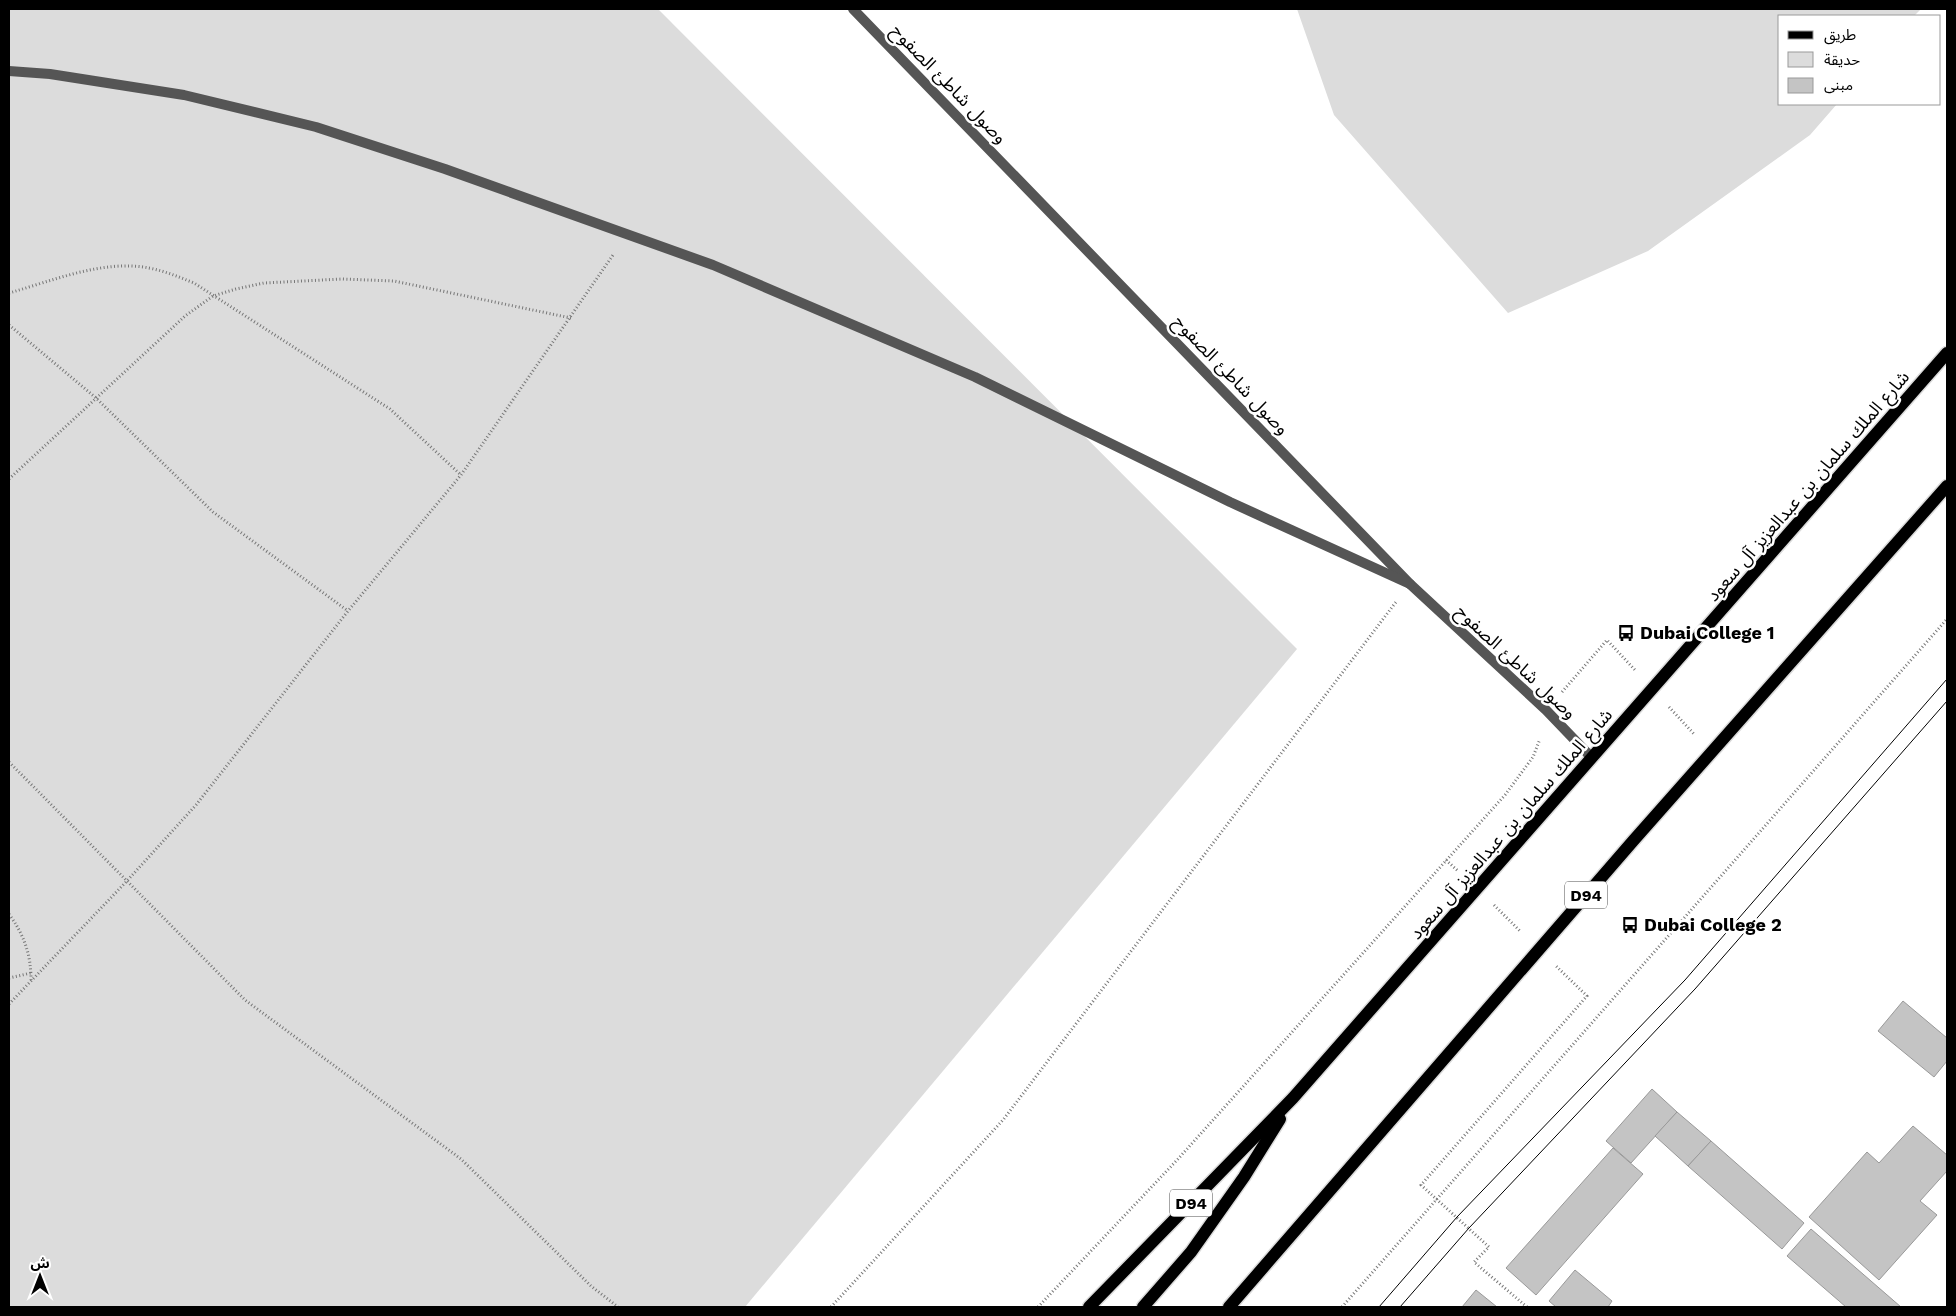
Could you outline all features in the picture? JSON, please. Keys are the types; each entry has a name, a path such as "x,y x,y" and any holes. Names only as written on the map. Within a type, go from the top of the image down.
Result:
{"main road":[{"name":"شارع الملك سلمان بن عبدالعزيز آل سعود","path":"1089,1307 1293,1098 1947,353"},
{"name":"D94","path":"1229,1307 1539,949 1947,486"},
{"path":"1143,1307 1191,1252 1244,1177 1293,1098"}],"lane":[{"name":"وصول شاطئ الصفوح","path":"853,9 1410,584 1546,710 1592,758"},
{"path":"9,71 50,74 184,95 316,126 445,168 712,265 975,377 1230,502 1410,584"}],"path":[{"path":"9,1004 126,882 196,805 348,611 461,474 627,234"},
{"path":"9,293 97,268 122,266 148,268 173,274 194,283 390,408 461,474"},
{"path":"9,479 185,316 213,296 236,288 264,283 342,279 394,281 570,318"},
{"path":"9,325 96,398 213,512 348,611"},
{"path":"831,1307 1003,1120 1410,584"},
{"path":"1342,1307 1947,619"},
{"path":"1038,1307 1178,1159 1505,795 1533,757 1541,736 1546,710 1607,640 1711,754"},
{"path":"9,762 126,882 246,1000 461,1159 591,1286 618,1307"},
{"path":"1446,860 1587,996 1421,1185 1489,1247 1474,1262 1527,1307"},
{"path":"9,914 23,935 28,948 31,980"},
{"path":"9,978 31,973"}],"green space":[{"path":"9,9 658,9 1297,649 745,1307 9,1307"},
{"path":"1297,9 1921,9 1915,15 1778,15 1778,105 1836,105 1810,135 1648,251 1508,313 1334,115"}],"building":[{"path":"1903,1001 1947,1038 1947,1061 1934,1077 1878,1031"},
{"path":"1652,1089 1677,1112 1631,1163 1606,1141"},
{"path":"1677,1112 1711,1141 1688,1166 1655,1136"},
{"path":"1913,1126 1947,1155 1947,1171 1920,1201 1937,1215 1879,1280 1809,1217 1867,1152 1879,1163"},
{"path":"1711,1141 1804,1223 1782,1249 1688,1166"},
{"path":"1613,1148 1643,1174 1536,1295 1506,1268"},
{"path":"1811,1229 1901,1307 1846,1307 1787,1256"},
{"path":"1575,1270 1612,1301 1608,1307 1556,1307 1549,1301"},
{"path":"1476,1290 1497,1307 1462,1307"}],"tram line":[{"path":"1379,1307 1457,1217 1685,980 1947,679"},
{"path":"1400,1307 1469,1228 1695,989 1947,701"}],"place":[{"name":"Dubai College 1","path":"1626,633"},
{"name":"Dubai College 2","path":"1630,925"}]}
